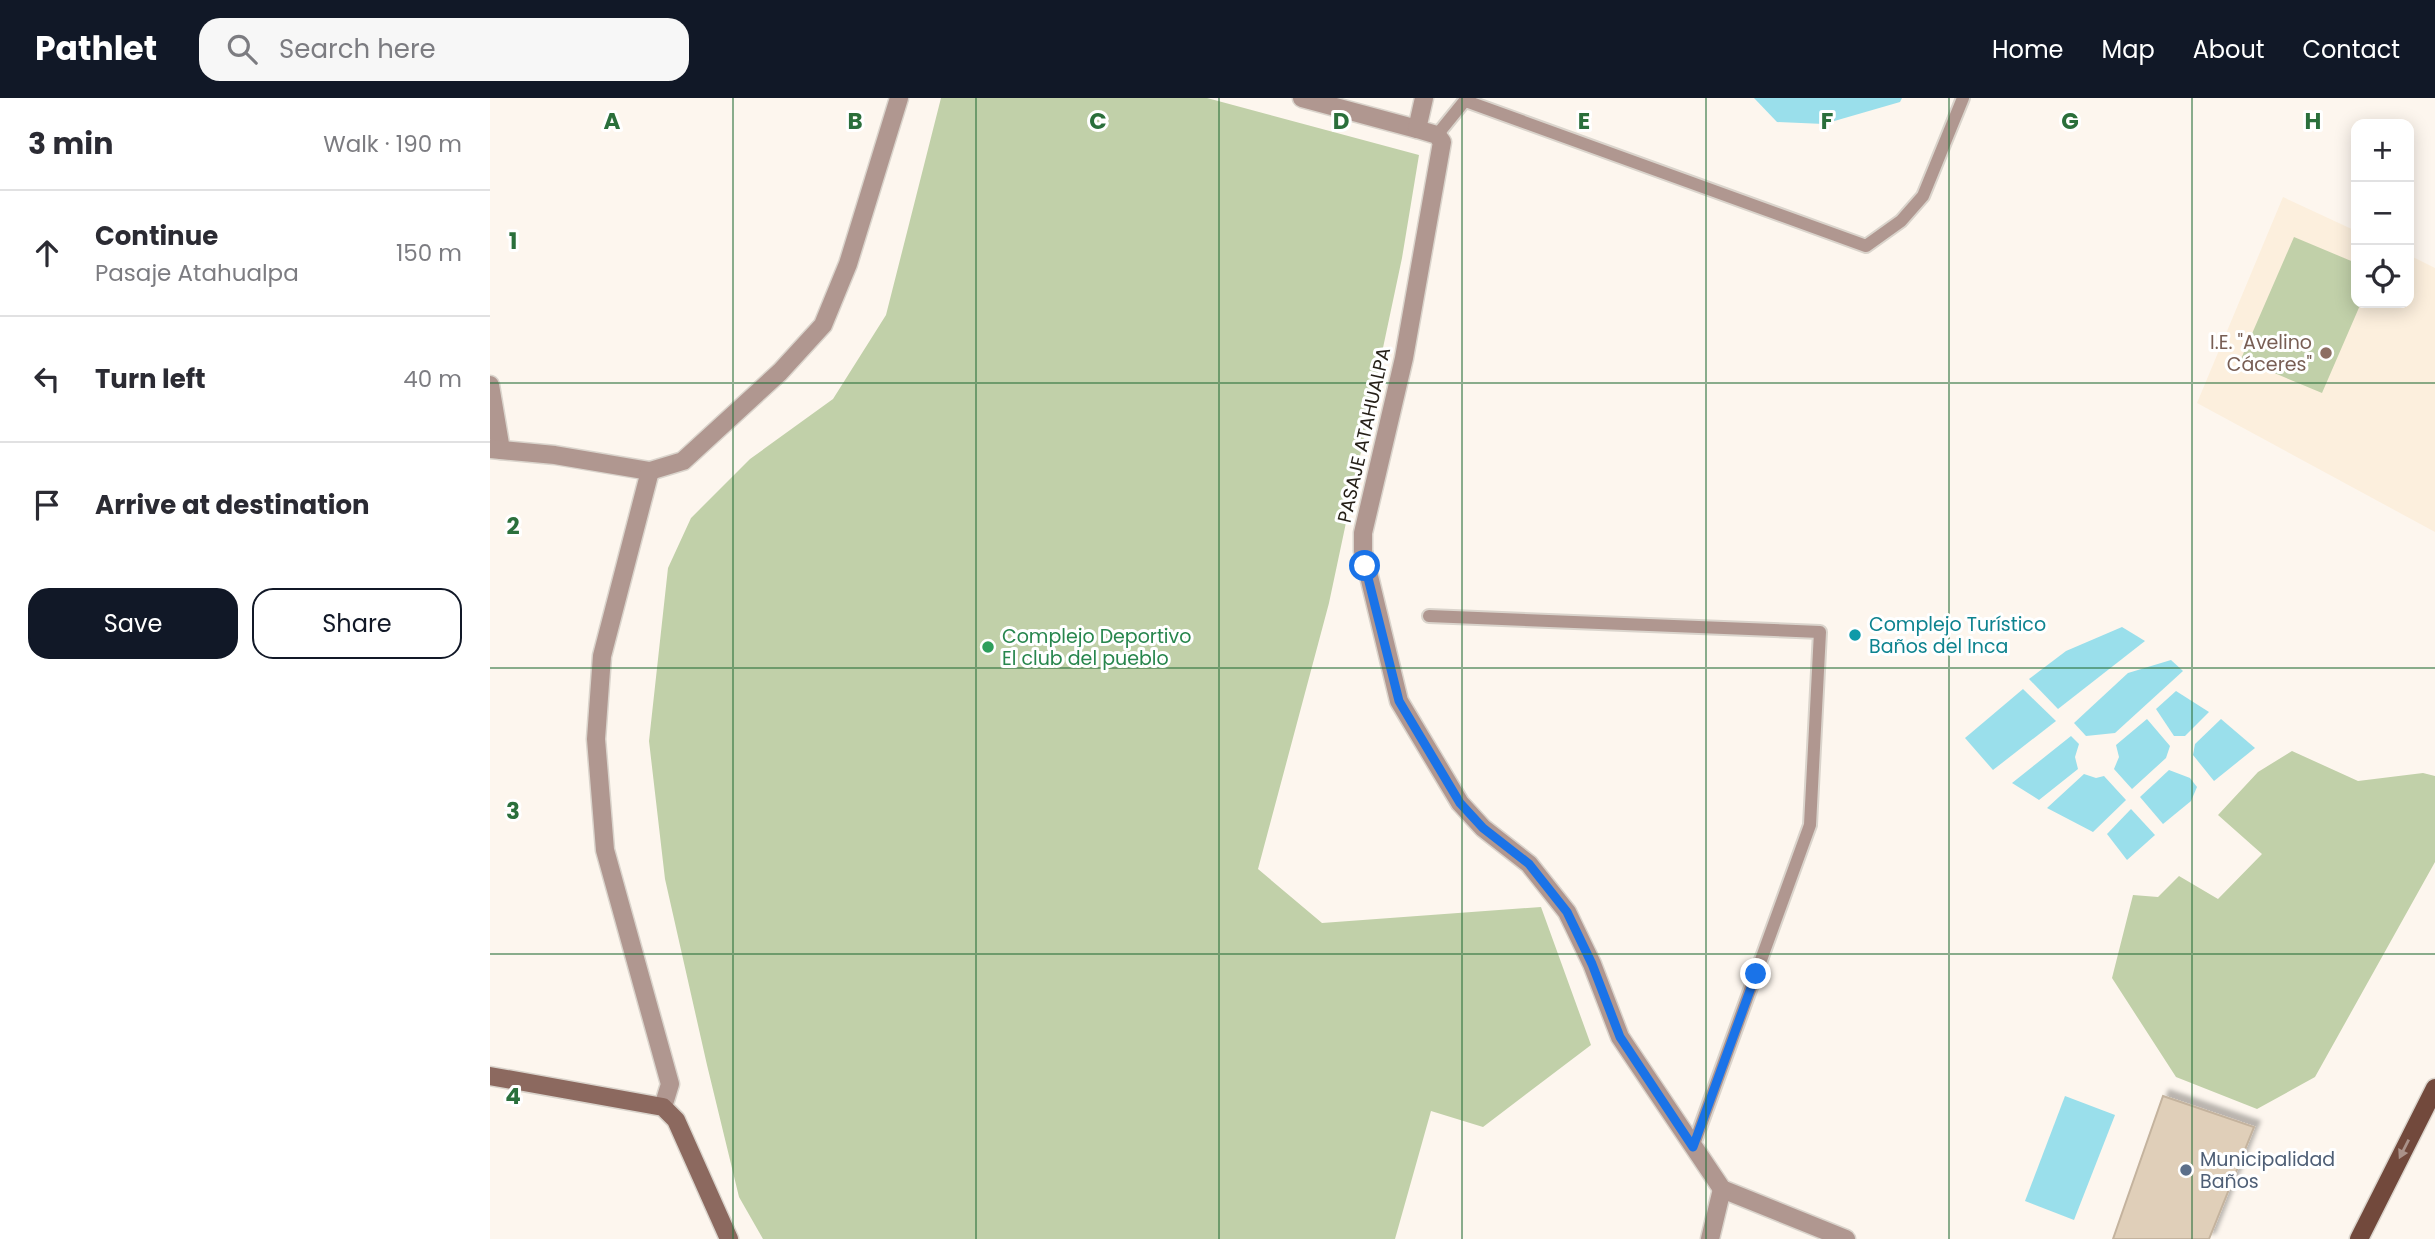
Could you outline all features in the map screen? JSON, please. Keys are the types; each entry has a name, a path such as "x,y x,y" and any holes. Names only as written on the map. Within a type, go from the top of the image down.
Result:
{"main road":[{"path":"490,1076 663,1107 676,1121 729,1239"},
{"path":"2359,1239 2435,1088"}],"street":[{"path":"490,386 495,449 555,455 650,471 683,461 780,372 822,325 848,264 899,98"},
{"path":"1303,98 1437,135"},
{"path":"1417,129 1424,98"},
{"name":"PASAJE ATAHUALPA","path":"1437,135 1442,142 1404,358 1363,533 1365,566 1394,684 1399,701 1460,803 1483,828 1529,864 1567,912 1592,964 1620,1037 1722,1189"},
{"path":"650,471 602,656 596,739 605,850 670,1084 663,1107"},
{"path":"1710,1239 1722,1189 1846,1239"}],"lane":[{"path":"1437,135 1466,100 1866,246 1900,221 1923,195 1963,98"},
{"path":"1429,616 1820,632 1810,825 1693,1147"}],"shaded area":[{"name":"I.E. \"Avelino Cáceres\"","path":"2283,197 2351,229 2351,308 2414,308 2414,258 2435,268 2435,532 2197,403"}],"green space":[{"name":"Complejo Deportivo El club del pueblo","path":"941,98 1207,98 1419,155 1402,258 1329,603 1258,869 1322,923 1541,907 1591,1045 1483,1127 1431,1111 1395,1239 763,1239 739,1197 665,879 649,741 668,568 691,518 750,459 833,399 886,315"},
{"path":"2294,237 2351,261 2351,308 2359,308 2322,393 2241,359"},
{"path":"2292,751 2358,781 2423,773 2435,776 2435,862 2315,1077 2257,1109 2176,1077 2112,978 2133,895 2158,897 2179,876 2218,899 2262,854 2218,815 2258,772"}],"water":[{"path":"1754,98 1902,98 1900,102 1824,124 1777,122"},
{"path":"2122,627 2145,641 2058,709 2029,679 2066,651"},
{"path":"2171,660 2183,671 2115,733 2086,736 2074,723 2128,673"},
{"path":"2023,689 2056,721 1993,770 1965,738"},
{"path":"2176,691 2209,712 2185,736 2174,736 2156,709"},
{"path":"2147,719 2170,746 2166,758 2132,789 2114,769 2119,757 2116,745"},
{"path":"2221,719 2255,748 2214,781 2193,755 2195,744"},
{"path":"2071,736 2079,744 2075,757 2078,769 2039,800 2012,783"},
{"path":"2169,770 2190,778 2197,787 2191,801 2163,824 2140,797"},
{"path":"2084,774 2096,778 2104,776 2126,800 2093,832 2047,808"},
{"path":"2131,809 2155,835 2127,860 2107,834"},
{"path":"2065,1096 2115,1115 2074,1220 2025,1201"}],"building":[{"name":"Municipalidad Baños","path":"2163,1096 2254,1127 2209,1239 2113,1239"}],"place":[{"name":"I.E. \"Avelino Cáceres\"","path":"2326,353"},
{"name":"Complejo Turístico Baños del Inca","path":"1855,635"},
{"name":"Complejo Deportivo El club del pueblo","path":"988,647"},
{"name":"Municipalidad Baños","path":"2186,1170"}],"route":[{"path":"1365,566 1399,701 1460,803 1483,828 1529,864 1567,912 1592,964 1620,1037 1693,1147 1756,974"}]}
